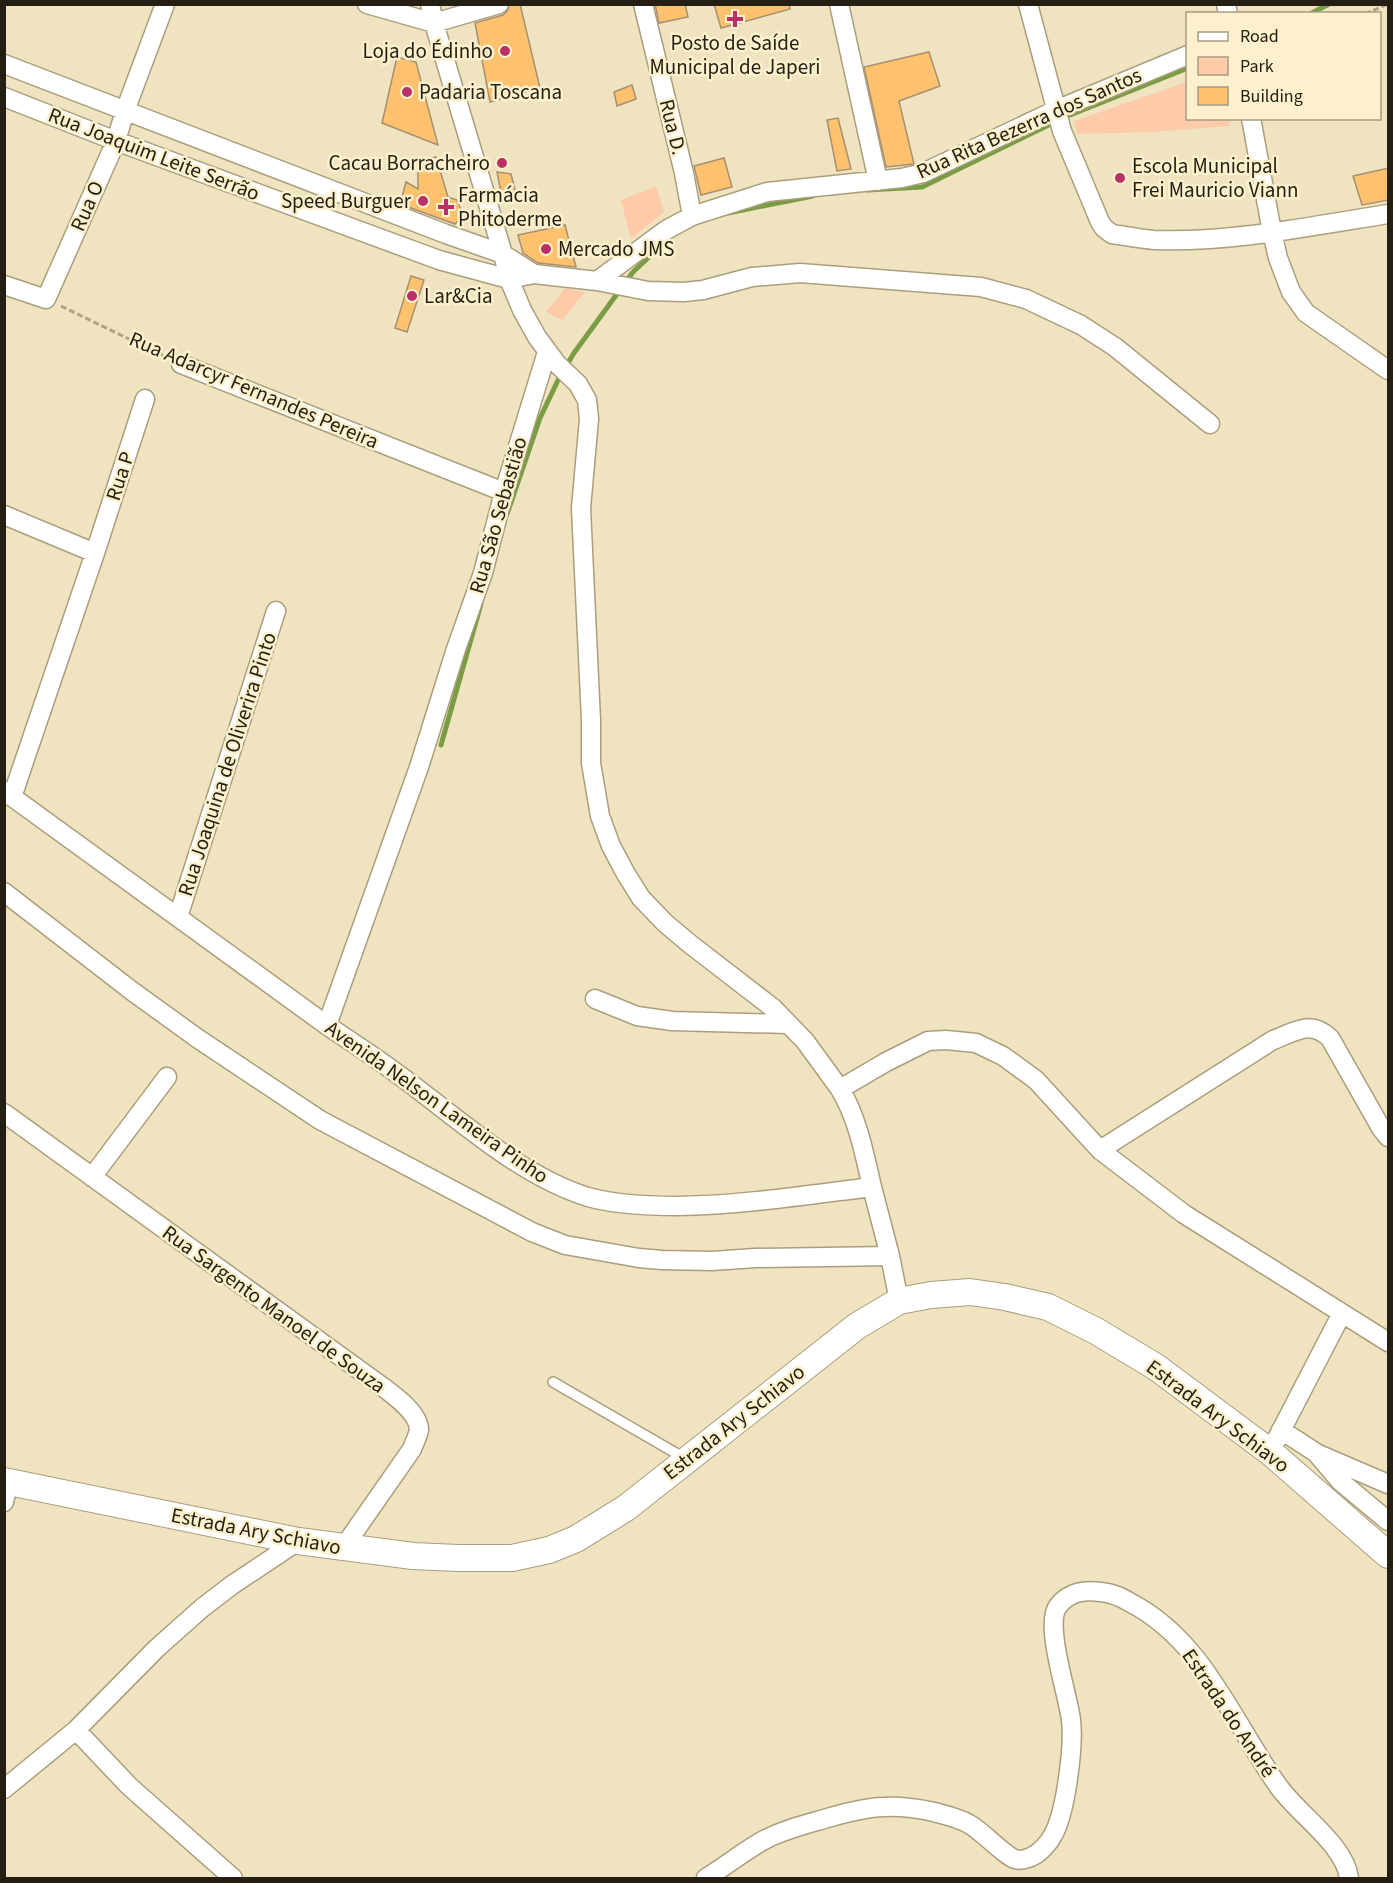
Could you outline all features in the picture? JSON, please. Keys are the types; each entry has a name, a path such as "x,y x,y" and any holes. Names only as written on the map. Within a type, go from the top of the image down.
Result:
{"main road":[{"name":"Estrada Ary Schiavo","path":"6,1488 343,1548 413,1556 512,1558 549,1550 576,1539 603,1523 857,1326 899,1301 931,1295 969,1292 1005,1297 1048,1307 1096,1331 1275,1441 1389,1555"}],"street":[{"name":"Rua O","path":"46,299 116,141 165,4"},
{"path":"367,4 434,23 499,4"},
{"path":"430,4 509,279 537,337 552,358 578,384 586,400 589,419 580,508 591,763 600,816 611,846 641,898 665,923 773,1008 805,1041 840,1089 849,1104 857,1126 899,1301"},
{"name":"Rua D.","path":"643,4 684,173 692,216"},
{"path":"839,4 878,181"},
{"path":"1028,4 1058,119 1100,222 1112,234 1152,240 1188,240 1272,232 1389,214"},
{"name":"Rua Rita Bezerra dos Santos","path":"606,283 666,230 692,216 767,192 878,181 923,173 1058,119 1186,56"},
{"name":"Rua Joaquim Leite Serrão","path":"4,64 503,254"},
{"name":"Rua Joaquim Leite Serrão","path":"4,97 116,141 439,260 509,279"},
{"path":"1251,120 1272,232 1278,258 1291,292 1306,313 1389,370"},
{"path":"503,254 534,274"},
{"path":"509,279 534,274 641,290 684,292 703,290 752,277 800,273 981,287 1026,299 1081,325 1115,347 1210,424"},
{"path":"4,285 46,299"},
{"name":"Rua São Sebastião","path":"327,1025 452,668 456,649 483,573 504,492 552,358"},
{"name":"Rua Adarcyr Fernandes Pereira","path":"181,364 504,492"},
{"name":"Rua P","path":"8,794 95,554 145,399"},
{"path":"4,514 95,554"},
{"name":"Rua Joaquina de Oliverira Pinto","path":"178,917 276,611"},
{"name":"Avenida Nelson Lameira Pinho","path":"8,794 504,1153 555,1184 589,1197 618,1203 652,1206 745,1203 872,1187"},
{"path":"4,892 141,998 320,1120 532,1232 565,1245 662,1260 712,1261 890,1256"},
{"path":"595,999 637,1016 672,1021 788,1024"},
{"path":"1100,1150 1273,1040 1313,1027 1323,1031 1330,1038 1381,1128 1389,1137"},
{"path":"840,1089 928,1041 976,1043 1003,1056 1036,1080 1100,1150 1184,1214 1389,1342"},
{"path":"93,1178 167,1077"},
{"name":"Rua Sargento Manoel de Souza","path":"4,1113 369,1377 413,1414 419,1431 412,1449 343,1548"},
{"path":"1341,1313 1275,1441 1318,1454 1389,1484"},
{"path":"1318,1454 1340,1481 1389,1521"},
{"path":"4,1789 76,1730 157,1648 202,1608 298,1541"},
{"name":"Estrada do André","path":"706,1878 761,1841 780,1832 874,1806 909,1807 968,1823 1014,1859 1023,1860 1044,1847 1053,1835 1061,1815 1071,1744 1071,1720 1053,1635 1053,1617 1059,1605 1072,1594 1085,1590 1113,1593 1147,1611 1196,1657 1216,1686 1257,1756 1282,1791 1345,1861 1349,1878"},
{"path":"76,1730 129,1786 233,1878"}],"lane":[{"path":"553,1382 686,1460"}],"path":[{"path":"1370,12 1388,4"},
{"name":"Rua Adarcyr Fernandes Pereira","path":"46,299 181,364"}],"green space":[{"path":"1186,82 1186,120 1228,120 1230,126 1153,132 1077,134 1074,121"},
{"path":"656,186 664,212 631,239 621,200"},
{"path":"565,288 585,292 562,320 546,312"}],"building":[{"name":"Loja do Édinho","path":"510,4 520,4 540,88 490,102 475,23 503,15"},
{"path":"655,4 685,4 688,17 659,23"},
{"name":"Posto de Saíde Municipal de Japeri","path":"714,4 789,4 790,9 721,28"},
{"path":"929,52 940,86 899,101 914,164 886,167 864,67"},
{"name":"Padaria Toscana","path":"397,57 416,62 438,145 382,123"},
{"path":"632,85 636,99 617,106 614,92"},
{"path":"838,118 851,169 837,171 827,120"},
{"path":"436,157 448,197 457,200 463,215 455,224 400,204 406,182 418,189 418,160"},
{"path":"724,158 732,187 701,195 694,166"},
{"path":"1389,168 1389,200 1362,205 1353,176"},
{"path":"497,172 511,174 516,194 502,197"},
{"name":"Mercado JMS","path":"565,225 576,267 538,263 523,253 518,235"},
{"name":"Lar&Cia","path":"411,276 424,280 407,332 395,328"}],"waterway":[{"path":"1314,12 1329,4"},
{"path":"867,190 922,187 1065,117 1186,69"},
{"path":"728,213 813,196"},
{"path":"506,517 540,418 560,376 633,272 668,239"},
{"path":"441,745 481,604"}],"place":[{"name":"Posto de Saíde Municipal de Japeri","path":"735,19"},
{"name":"Loja do Édinho","path":"505,51"},
{"name":"Padaria Toscana","path":"407,92"},
{"name":"Cacau Borracheiro","path":"502,163"},
{"name":"Escola Municipal Frei Mauricio Viann","path":"1120,178"},
{"name":"Speed Burguer","path":"423,201"},
{"name":"Farmácia Phitoderme","path":"446,207"},
{"name":"Mercado JMS","path":"546,249"},
{"name":"Lar&Cia","path":"412,296"}]}
